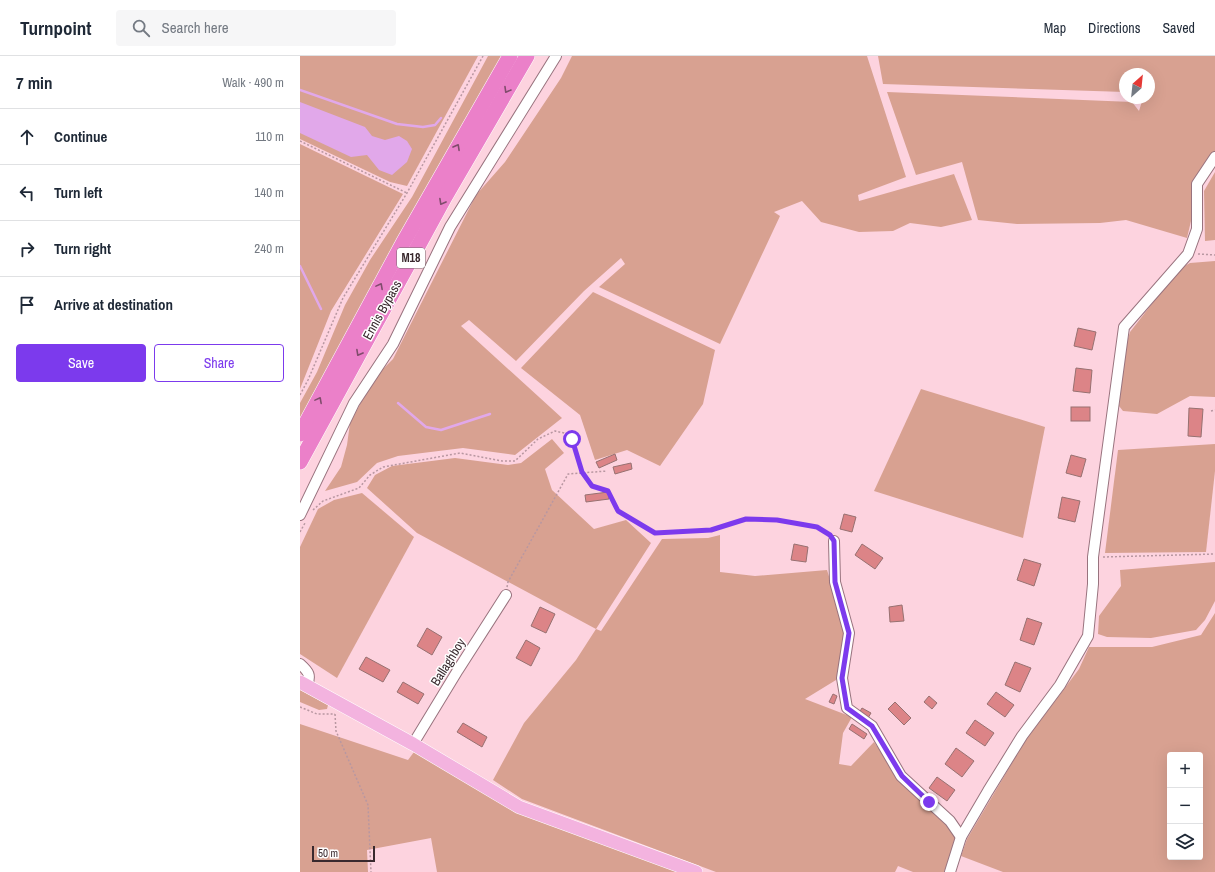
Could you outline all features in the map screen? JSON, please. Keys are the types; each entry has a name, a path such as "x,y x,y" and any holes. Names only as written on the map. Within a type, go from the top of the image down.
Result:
{"highway":[{"name":"Ennis Bypass","path":"300,434 403,243 510,56"},
{"name":"Ennis Bypass","path":"300,462 445,197 527,56"}],"main road":[{"path":"303,684 337,709 413,744 519,807 696,872"}],"street":[{"path":"306,516 354,402 392,344 450,227 556,56"},
{"path":"950,872 961,837 1022,736 1060,685 1088,636 1093,584 1093,557 1124,327 1188,254 1197,229 1197,184 1215,156"},
{"path":"834,541 835,582 849,633 842,678 847,708 872,726 902,776 950,821 961,837"},
{"name":"Ballaghboy","path":"413,744 506,595"},
{"path":"300,664 309,671 310,677 303,684"}],"path":[{"path":"300,395 308,380 343,298 407,193 482,56"},
{"path":"300,141 407,193"},
{"path":"1188,254 1215,255"},
{"path":"1211,411 1215,410"},
{"path":"300,532 306,516 323,501 359,488 370,475 383,467 460,453 502,461 515,461 538,439 555,431 564,433 572,439 582,472 592,486 608,491 618,511 655,533 711,530 746,519 777,520 817,527 830,535 834,541"},
{"path":"506,595 508,582 568,474 607,471"},
{"path":"1093,557 1215,554"},
{"path":"300,707 317,714 337,709 336,731 368,806 370,872"}],"shaded area":[{"path":"300,56 478,56 407,186 390,182 300,139"},
{"path":"488,56 513,56 300,428 300,403 317,372 345,305 370,260 412,197"},
{"path":"572,56 867,56 906,177 858,195 859,201 954,174 972,220 941,227 910,223 893,231 859,232 821,222 802,201 774,212 780,216 720,344 599,287 625,264 621,258 584,291 516,361 469,320 461,326 562,418 515,455 463,448 398,456 377,463 357,482 325,491 341,467 347,445 350,423 374,378 393,359 476,195 505,162 561,78"},
{"path":"878,56 1215,56 1215,154 1200,172 1191,199 1191,221 1187,238 1126,220 1100,223 1017,224 978,220 962,162 916,175 887,92 1119,101 1119,104 1134,104 1139,111 1141,104 1155,104 1155,68 1119,68 1119,92 883,84"},
{"path":"300,102 365,127 372,136 385,140 399,136 407,141 412,149 407,162 392,175 379,170 367,155 351,157 300,133"},
{"path":"300,144 403,194 331,311 300,389"},
{"path":"1215,172 1215,240 1205,241 1204,191"},
{"path":"1215,261 1215,397 1190,396 1157,414 1123,411 1119,406 1126,345 1130,332 1179,269 1190,263"},
{"path":"593,292 715,350 703,404 660,466 627,450 595,460 580,415 521,368"},
{"path":"921,389 1045,427 1023,538 874,491"},
{"path":"552,439 564,453 545,469 552,490 594,529 626,520 651,543 596,629 417,533 367,488 375,475 392,466 455,458 508,465 521,463"},
{"path":"1215,444 1215,471 1206,552 1105,553 1118,450"},
{"path":"362,493 414,537 337,678 300,654 300,547 318,509 334,500"},
{"path":"720,535 720,572 755,576 827,570 846,631 836,680 805,699 852,717 843,733 839,764 851,766 874,742 907,789 948,825 956,839 944,872 913,872 898,866 895,872 716,872 522,799 493,780 524,723 576,660 596,629 601,631 662,539 708,538"},
{"path":"1215,562 1215,601 1205,620 1196,630 1151,638 1107,637 1098,634 1099,616 1121,586 1120,570"},
{"path":"1215,613 1215,872 1003,872 961,856 967,839 1025,741 1079,669 1089,647 1152,647 1201,635"},
{"path":"300,690 328,705 327,709 319,710 300,702"},
{"path":"300,724 408,760 414,752 453,774 685,872 437,872 431,838 367,850 368,872 300,872"}],"building":[{"path":"1078,328 1096,332 1092,350 1074,346"},
{"path":"1076,368 1092,370 1090,393 1073,391"},
{"path":"1071,407 1090,407 1090,421 1071,421"},
{"path":"1189,408 1203,409 1201,437 1188,436"},
{"path":"615,454 617,460 599,468 596,462"},
{"path":"1071,455 1086,459 1081,477 1066,473"},
{"path":"631,463 632,469 615,474 613,467"},
{"path":"608,492 609,499 586,502 585,495"},
{"path":"1062,497 1080,501 1075,522 1058,518"},
{"path":"844,514 856,517 852,532 840,529"},
{"path":"794,544 808,547 806,562 791,560"},
{"path":"862,544 883,558 875,569 855,555"},
{"path":"1024,559 1041,564 1034,586 1017,580"},
{"path":"902,605 904,621 890,622 889,607"},
{"path":"540,607 555,614 546,633 531,626"},
{"path":"1027,618 1042,623 1034,645 1020,640"},
{"path":"427,628 442,637 432,655 417,646"},
{"path":"526,640 540,648 531,666 516,658"},
{"path":"366,657 390,670 383,682 359,669"},
{"path":"1015,662 1031,668 1020,692 1005,685"},
{"path":"403,682 424,694 418,704 397,692"},
{"path":"996,692 1014,705 1005,717 987,704"},
{"path":"833,694 837,696 834,704 829,702"},
{"path":"929,696 937,703 932,709 924,702"},
{"path":"895,702 911,718 904,725 888,709"},
{"path":"862,708 871,713 868,718 859,713"},
{"path":"975,720 994,733 985,746 966,733"},
{"path":"463,723 487,737 482,747 457,732"},
{"path":"852,724 867,734 864,739 849,729"},
{"path":"956,748 974,761 962,777 945,764"},
{"path":"937,777 955,790 947,801 929,788"}],"waterway":[{"path":"300,90 397,124 423,127 435,125 441,118"},
{"path":"300,266 321,309"},
{"path":"398,403 426,427 441,430 490,414"}],"route":[{"path":"572,439 582,472 592,486 608,491 618,511 655,533 711,530 746,519 777,520 817,527 830,535 834,541 835,582 849,633 842,678 847,708 872,726 902,776 929,802"}]}
